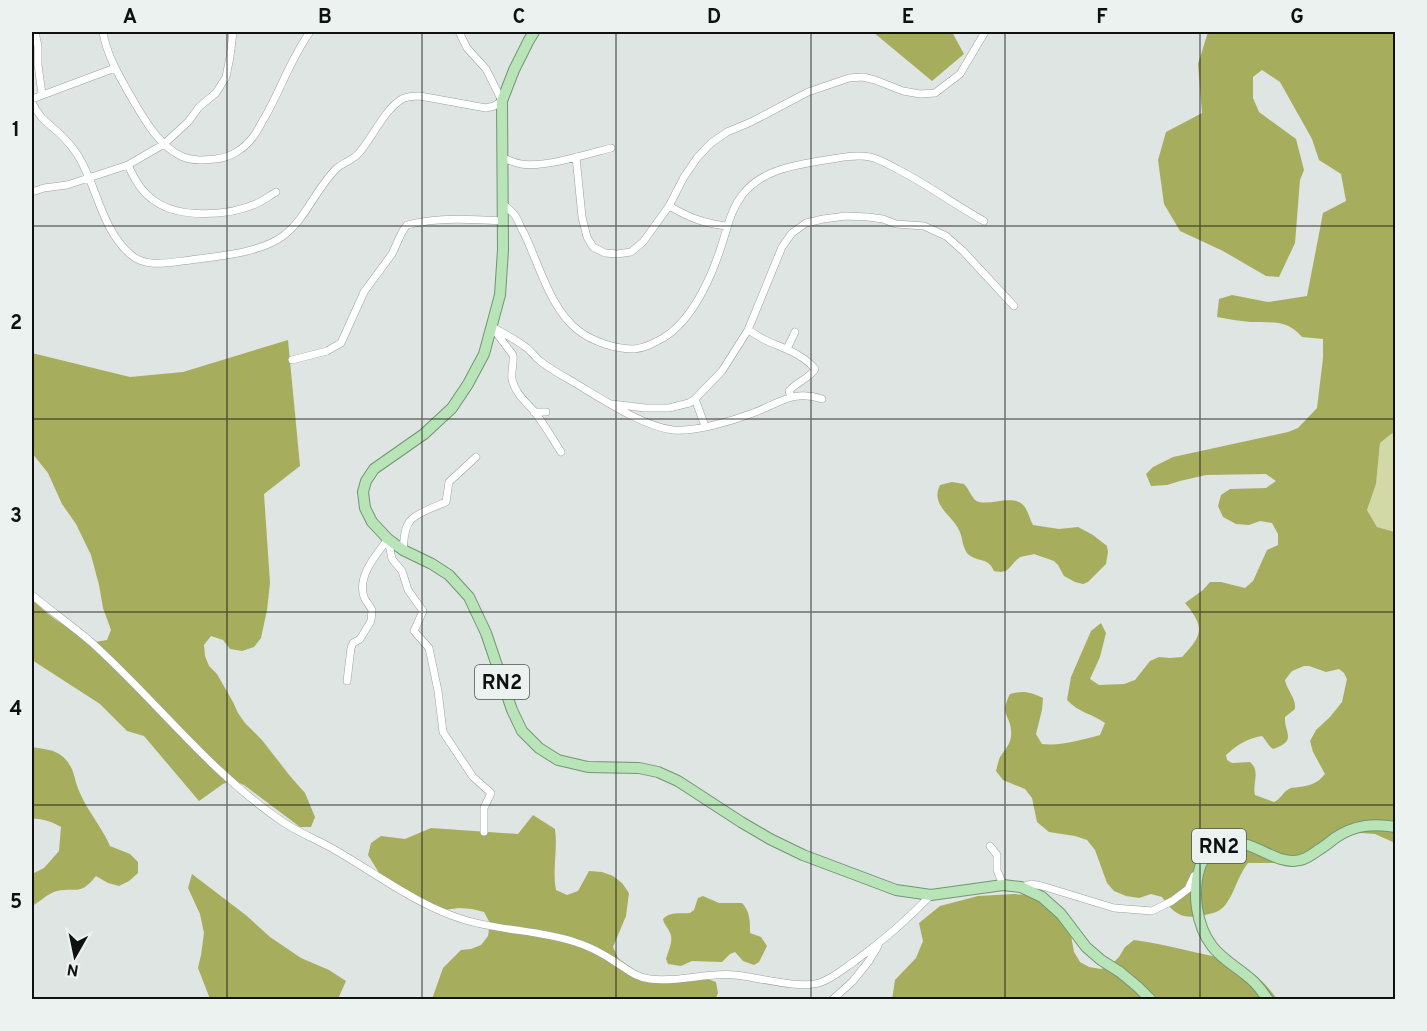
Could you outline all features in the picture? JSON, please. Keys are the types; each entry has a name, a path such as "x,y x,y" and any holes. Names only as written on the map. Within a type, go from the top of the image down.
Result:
{"highway":[{"name":"RN2","path":"534,32 514,70 502,101 503,250 500,295 484,354 452,408 424,434 374,469 366,481 363,492 365,508 372,522 388,539 403,550 449,575 469,597 486,633 512,710 522,731 539,748 558,760 588,767 639,768 658,772 678,781 741,822 803,855 896,890 931,895 1003,885 1021,887 1042,897 1061,914 1086,947 1151,999"},
{"name":"RN2","path":"1268,999 1254,982 1212,947 1203,931 1196,904 1196,879 1201,863 1216,847 1237,842 1289,861 1301,860 1336,837 1362,825 1383,824 1395,827"}],"street":[{"path":"36,32 42,94"},
{"path":"103,32 104,42 116,68 147,123 164,144 183,157 201,161 220,159 237,152 254,136 271,107 301,44 310,32"},
{"path":"32,192 67,185 128,165 164,144 188,122 221,85 231,57 233,32"},
{"path":"116,68 42,94 32,101 43,119 65,138 77,155 106,220 118,240 130,254 140,261 164,263 238,253 260,247 284,235 301,217 320,188 338,167 349,162 359,153 390,110 401,100 410,96 420,96 486,108 502,101 486,69 467,48 459,32"},
{"path":"576,158 582,217 587,237 593,247 605,253 631,252 644,243 697,158 711,143 727,132 808,92 849,78 874,80 920,94 935,93 960,74 985,32"},
{"path":"503,158 522,164 543,163 576,158 611,148"},
{"path":"503,204 514,214 550,293 566,318 577,330 591,339 626,349 651,345 685,320 707,282 736,204 755,182 767,175 795,165 848,156 872,157 922,182 984,221"},
{"path":"128,165 138,185 151,198 162,206 174,210 216,214 260,202 276,192"},
{"path":"669,206 706,223 726,226"},
{"path":"612,404 669,408 695,399 722,371 748,330 782,247 792,233 807,224 823,219 846,216 883,219 896,224 924,226 946,236 1014,306"},
{"path":"291,360 327,351 341,343 364,292 392,254 407,225 426,220 503,221"},
{"path":"492,327 512,337 540,361 612,404 658,427 675,430 693,429 732,420 791,397 805,395 822,399"},
{"path":"492,327 513,355 511,368 519,396 534,412 561,452"},
{"path":"748,330 787,349 810,363 815,369 791,388 789,391 791,397"},
{"path":"787,349 795,332"},
{"path":"695,399 705,426"},
{"path":"534,412 546,412"},
{"path":"403,550 406,528 410,521 414,516 446,502 449,482 476,457"},
{"path":"347,681 352,643 360,639 370,621 372,610 364,597 364,576 388,539"},
{"path":"388,539 392,559 402,571 408,590 423,611 414,632 429,648 438,691 443,732 473,777 491,793 484,808 484,832"},
{"path":"32,595 90,641 243,792 285,823 426,904 446,913 484,925 545,934 577,942 633,974 649,980 727,974 775,982 811,984 832,977 879,944 931,895"},
{"path":"990,846 997,855 997,870 1003,885"},
{"path":"1021,887 1031,884 1042,886 1114,908 1152,912 1188,889 1201,863"},
{"path":"831,999 853,981 869,962 879,944"}],"green space":[{"path":"873,32 952,32 964,54 932,81"},
{"path":"1208,32 1395,32 1395,433 1380,443 1376,484 1367,510 1377,527 1395,532 1395,843 1375,834 1347,832 1285,863 1248,863 1224,907 1214,913 1191,917 1175,912 1162,897 1151,894 1139,898 1114,891 1107,883 1095,850 1087,840 1049,832 1037,822 1032,798 1025,789 1003,780 996,771 1000,757 1011,739 1011,729 1005,707 1010,694 1027,692 1043,698 1036,734 1042,744 1079,741 1100,735 1105,723 1076,708 1067,700 1071,677 1091,631 1101,623 1106,633 1100,657 1090,679 1099,685 1124,684 1135,680 1150,661 1159,657 1182,657 1194,643 1199,631 1198,625 1196,618 1185,603 1210,582 1221,582 1245,588 1253,581 1267,550 1278,545 1278,534 1272,523 1260,521 1249,525 1236,524 1223,517 1218,506 1221,495 1230,489 1266,488 1276,481 1266,474 1206,475 1167,485 1151,486 1146,474 1153,467 1173,457 1288,432 1298,428 1317,408 1323,339 1302,337 1290,327 1278,323 1217,317 1219,299 1232,295 1268,302 1307,296 1323,213 1346,201 1341,174 1319,160 1312,139 1280,82 1262,70 1253,77 1253,98 1259,112 1296,139 1304,170 1300,180 1295,243 1279,277 1266,276 1223,251 1180,231 1164,204 1158,160 1166,132 1202,113 1198,64","holes":["1309,666 1326,672 1339,669 1347,679 1342,702 1316,730 1310,741 1313,752 1325,774 1314,784 1290,788 1274,802 1255,795 1256,773 1250,762 1232,763 1227,760 1226,755 1252,738 1262,736 1273,749 1288,740 1285,717 1295,709 1285,680 1292,671"]},
{"path":"288,340 300,466 264,494 270,583 261,638 254,647 242,651 230,649 223,640 211,636 204,645 209,666 217,674 238,713 305,793 315,817 311,827 300,827 244,785 233,780 223,784 199,801 144,736 127,731 100,704 32,660 32,599 57,620 95,642 107,640 111,630 103,608 91,555 76,524 62,504 48,473 32,453 32,353 130,377 183,372"},
{"path":"1395,433 1395,532 1377,527 1367,510 1376,484 1380,443"},
{"path":"952,482 964,484 979,502 1017,501 1026,508 1033,525 1059,529 1078,527 1107,546 1106,564 1083,584 1064,576 1054,561 1034,554 1021,557 1003,572 994,571 989,563 967,553 959,530 940,504 938,492 940,485"},
{"path":"32,747 55,752 67,760 83,800 110,846 130,854 138,862 138,873 129,881 119,886 96,876 78,890 54,892 32,906 32,874 44,868 59,851 61,827 47,821 32,819"},
{"path":"533,815 555,829 556,890 567,895 578,891 589,871 613,876 629,893 626,916 613,947 618,958 637,972 671,981 705,978 716,982 718,993 715,1000 432,999 443,968 461,950 481,945 488,936 490,923 484,912 472,909 433,908 381,876 368,855 371,843 381,836 405,839 431,828 518,834"},
{"path":"192,874 247,916 270,937 301,958 329,970 346,981 338,999 210,999 198,968 204,933 200,914 188,888"},
{"path":"1014,894 1043,896 1068,919 1074,952 1080,962 1089,967 1101,969 1111,965 1125,947 1134,940 1234,963 1245,968 1265,984 1277,999 892,1000 895,980 916,958 923,941 919,923 940,906 978,896"},
{"path":"703,896 719,903 742,903 745,906 750,921 750,933 761,937 767,946 759,962 754,965 743,961 735,952 722,962 692,961 681,966 668,964 666,959 671,936 663,919 672,914 690,913 694,910 698,898"}]}
